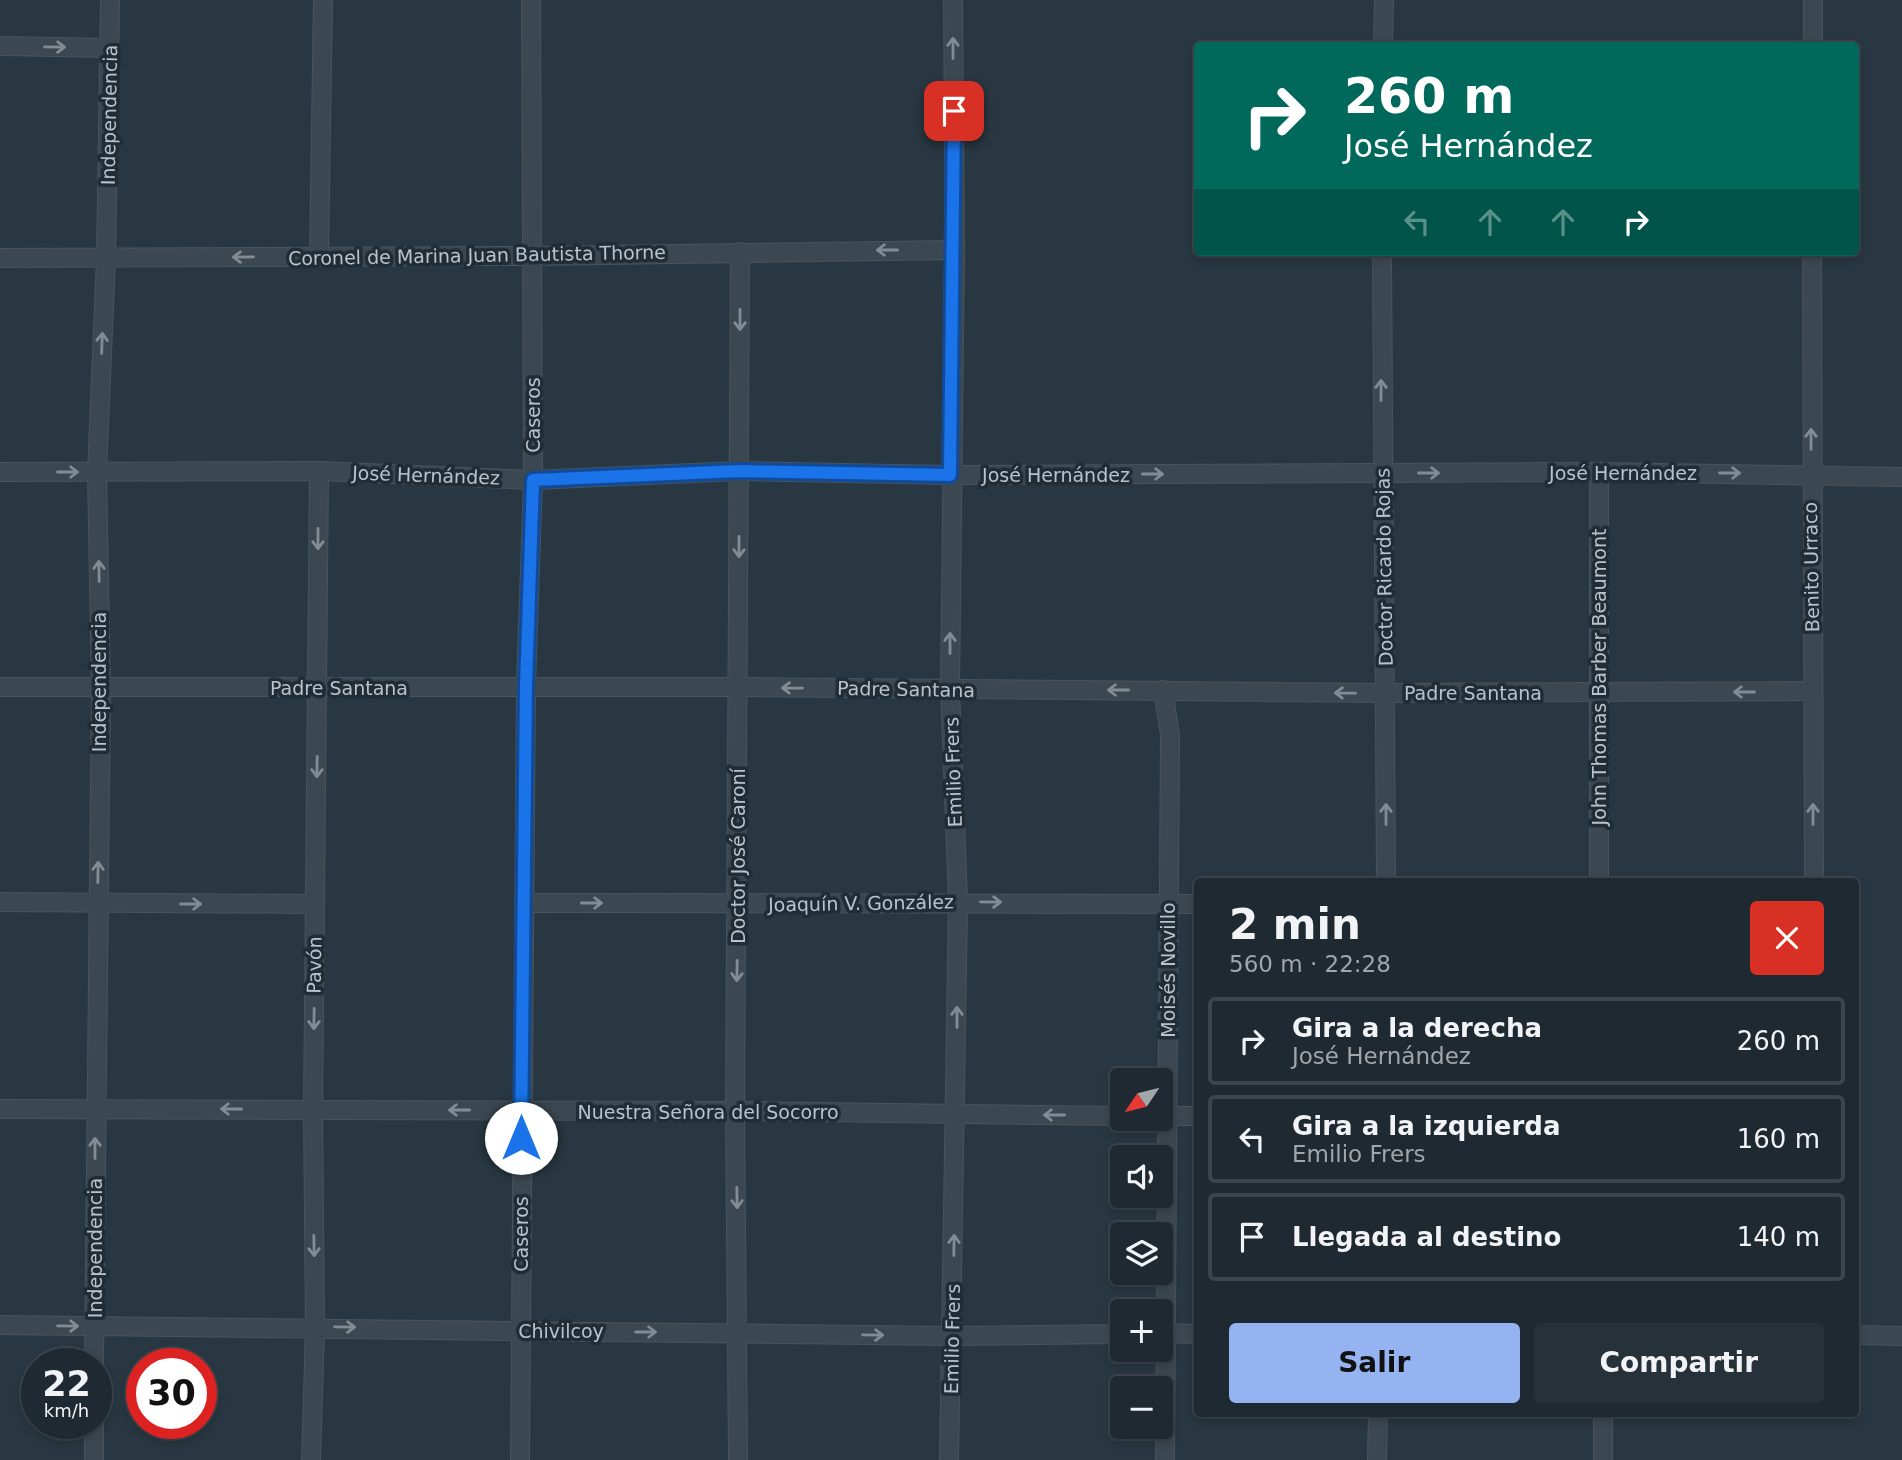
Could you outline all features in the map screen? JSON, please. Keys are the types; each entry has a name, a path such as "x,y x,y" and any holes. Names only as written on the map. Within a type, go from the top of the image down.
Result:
{"street":[{"name":"Independencia","path":"94,1348 101,689 97,472 106,259 110,0"},
{"path":"319,256 323,0"},
{"name":"Caseros","path":"520,1460 526,686 533,480 531,0"},
{"name":"Emilio Frers","path":"949,1460 958,901 950,689 950,475 955,250 953,0"},
{"path":"1383,42 1384,0"},
{"path":"1813,0 1813,42"},
{"path":"0,46 110,48"},
{"name":"Coronel de Marina Juan Bautista Thorne","path":"0,258 533,256 955,250"},
{"name":"Doctor José Caroní","path":"738,1460 739,1332 735,1111 740,251"},
{"name":"Doctor Ricardo Rojas","path":"1382,256 1381,473 1387,693 1386,878"},
{"name":"Benito Urraco","path":"1812,256 1810,474 1814,878"},
{"name":"José Hernández","path":"0,472 318,471 533,480 739,471 950,475 1599,472 1902,477"},
{"name":"Pavón","path":"311,1460 315,1326 313,1110 318,471"},
{"name":"John Thomas Barber Beaumont","path":"1599,472 1599,878"},
{"name":"Padre Santana","path":"0,687 318,689 526,686 1387,693 1812,691"},
{"name":"Moisés Novillo","path":"1163,691 1170,735 1165,1068"},
{"name":"Joaquín V. González","path":"524,903 958,901 1194,904"},
{"path":"0,902 315,904"},
{"name":"Nuestra Señora del Socorro","path":"0,1109 735,1111 1110,1116"},
{"path":"1173,1116 1194,1116"},
{"name":"Moisés Novillo","path":"1163,1299 1165,1131"},
{"name":"Chivilcoy","path":"0,1325 315,1326 951,1336 1110,1334"},
{"path":"1173,1333 1194,1334"},
{"path":"1859,1335 1902,1336"},
{"name":"Moisés Novillo","path":"1163,1362 1165,1460"},
{"path":"1377,1460 1378,1417"},
{"path":"1603,1417 1603,1460"},
{"path":"94,1439 94,1460"}],"route":[{"path":"521,1138 526,686 533,480 739,471 950,475 955,250 954,111"}]}
